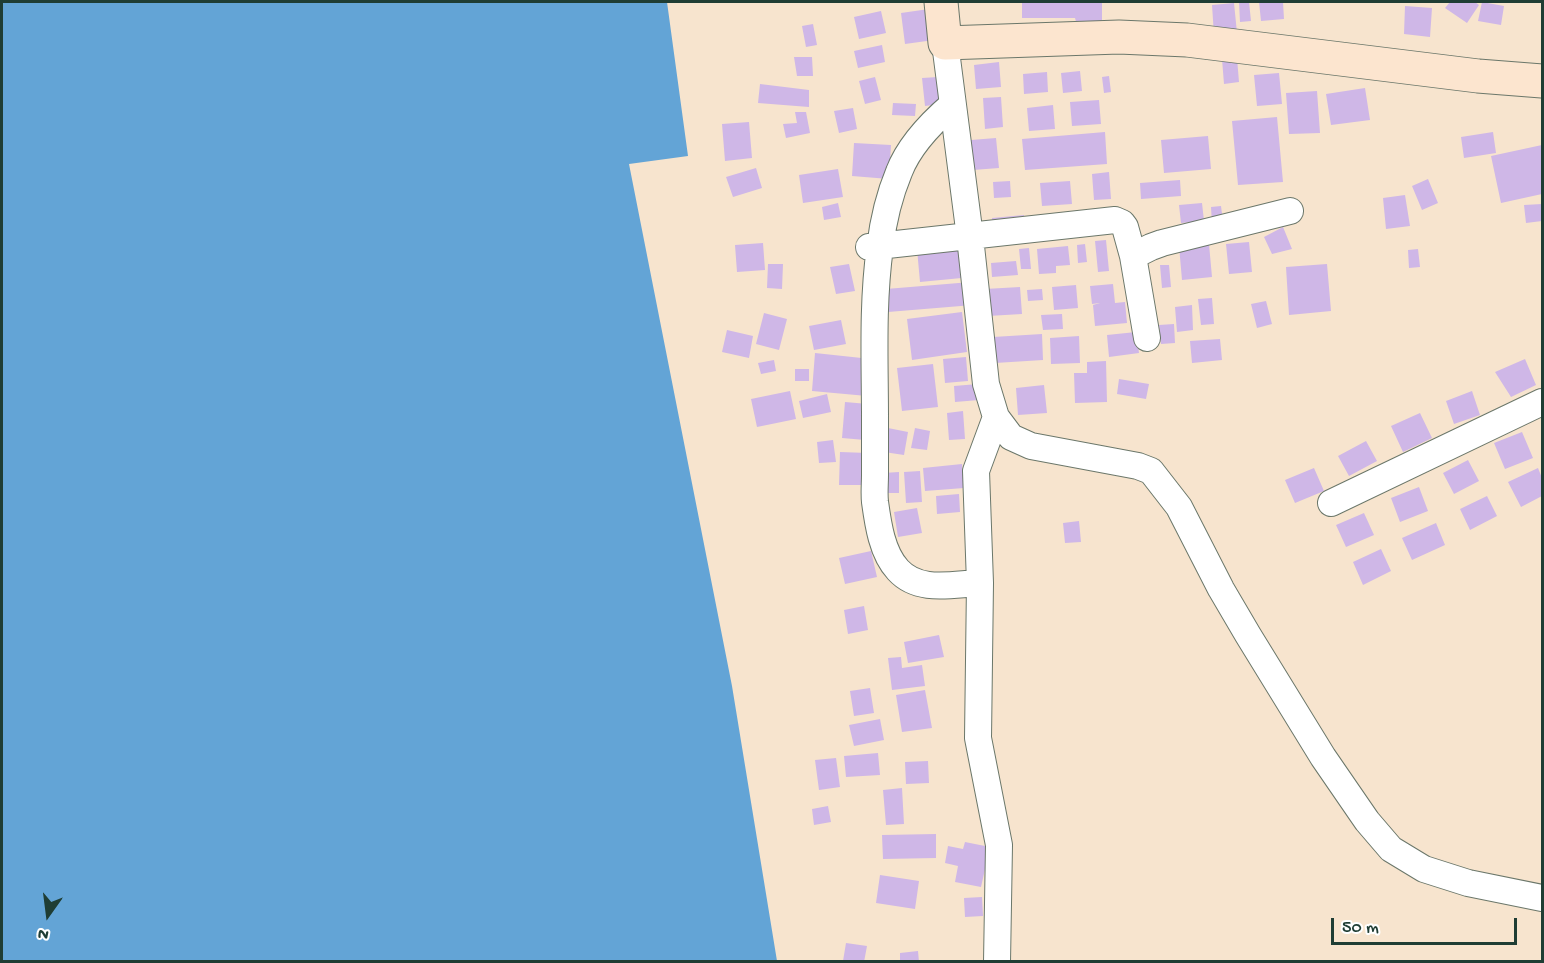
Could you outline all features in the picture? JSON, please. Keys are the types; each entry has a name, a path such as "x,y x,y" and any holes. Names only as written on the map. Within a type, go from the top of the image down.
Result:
{"street":[{"path":"941,2 986,384 996,417 1011,437 1031,447 1138,466 1151,471 1179,507 1232,608 1323,757 1367,821 1392,849 1424,869 1468,883 1542,898"},
{"path":"945,43 1119,37 1187,40 1478,76 1542,81"},
{"path":"952,105 928,127 899,170 875,247 875,500 883,541 890,559 906,578 929,586 980,583"},
{"path":"1134,256 1162,243 1290,211"},
{"path":"875,247 1115,220 1125,227 1134,256 1147,338"},
{"path":"1331,503 1542,402"},
{"path":"996,417 976,471 980,583 978,738 999,845 997,962"}],"water":[{"path":"2,2 667,2 688,156 629,164 732,686 777,961 2,961"}],"building":[{"path":"1022,2 1102,2 1102,25 1077,25 1075,18 1022,18"},
{"path":"1239,2 1249,2 1251,21 1240,22"},
{"path":"1259,2 1283,2 1284,19 1261,21"},
{"path":"1450,2 1475,2 1479,5 1467,23 1445,8"},
{"path":"1482,2 1504,6 1501,25 1478,21"},
{"path":"1234,3 1237,33 1214,35 1212,5"},
{"path":"1405,6 1432,8 1430,37 1404,34"},
{"path":"929,9 934,40 905,44 901,13"},
{"path":"881,11 886,33 859,39 854,17"},
{"path":"813,24 817,45 806,47 802,26"},
{"path":"882,45 885,62 858,68 854,51"},
{"path":"794,57 812,57 813,76 797,76"},
{"path":"1237,58 1239,82 1224,84 1222,59"},
{"path":"999,62 1001,87 976,89 974,65"},
{"path":"1080,71 1082,91 1063,93 1061,73"},
{"path":"1047,72 1048,92 1024,94 1023,74"},
{"path":"1279,73 1282,104 1257,106 1254,75"},
{"path":"1109,76 1111,92 1104,93 1102,77"},
{"path":"875,77 881,100 865,104 859,81"},
{"path":"938,77 941,104 925,106 922,78"},
{"path":"760,84 809,90 809,107 758,103"},
{"path":"1365,88 1370,120 1331,125 1326,94"},
{"path":"1317,91 1320,133 1289,134 1286,93"},
{"path":"1001,97 1003,127 985,129 983,98"},
{"path":"1099,100 1101,124 1072,126 1070,102"},
{"path":"893,103 916,104 915,116 892,115"},
{"path":"1053,105 1055,129 1029,131 1027,108"},
{"path":"853,108 857,129 839,133 834,111"},
{"path":"795,112 806,112 810,133 786,138 783,124 797,123"},
{"path":"1277,117 1283,182 1238,185 1232,121"},
{"path":"749,122 752,158 725,161 722,124"},
{"path":"1105,132 1107,164 1025,170 1022,139"},
{"path":"1493,132 1496,153 1464,158 1461,137"},
{"path":"1208,136 1211,169 1164,173 1161,140"},
{"path":"996,138 999,168 973,170 971,140"},
{"path":"854,143 891,145 889,179 852,176"},
{"path":"1542,145 1542,194 1501,203 1491,156"},
{"path":"756,168 762,188 733,197 726,177"},
{"path":"838,169 843,197 803,203 799,175"},
{"path":"1109,172 1111,199 1094,200 1092,174"},
{"path":"1428,179 1438,203 1422,210 1412,186"},
{"path":"1180,180 1181,196 1141,199 1140,183"},
{"path":"1010,181 1011,197 994,198 993,182"},
{"path":"1070,181 1072,204 1042,206 1040,183"},
{"path":"1405,195 1410,226 1386,229 1383,198"},
{"path":"838,203 841,217 824,220 822,207"},
{"path":"1202,203 1204,221 1181,223 1179,205"},
{"path":"1542,204 1542,221 1526,223 1524,205"},
{"path":"1221,206 1223,222 1212,224 1211,207"},
{"path":"1024,215 1025,228 993,230 992,218"},
{"path":"1283,227 1292,249 1272,254 1264,237"},
{"path":"1106,240 1109,271 1098,272 1095,241"},
{"path":"1249,242 1252,272 1229,274 1226,244"},
{"path":"763,243 765,270 737,272 735,245"},
{"path":"969,244 972,277 920,282 917,249"},
{"path":"1085,244 1087,262 1078,263 1077,245"},
{"path":"1209,244 1212,277 1182,280 1179,246"},
{"path":"1068,246 1070,265 1056,266 1056,273 1039,274 1037,249"},
{"path":"1029,248 1031,269 1021,269 1019,249"},
{"path":"1418,249 1420,267 1409,268 1408,250"},
{"path":"1016,261 1018,275 992,277 991,263"},
{"path":"768,264 783,264 782,289 767,288"},
{"path":"849,264 855,291 836,294 830,267"},
{"path":"1327,264 1331,311 1289,315 1286,267"},
{"path":"1160,265 1169,265 1171,287 1162,288"},
{"path":"971,282 973,305 888,312 886,289"},
{"path":"1113,284 1115,303 1125,302 1127,323 1095,326 1093,305 1100,303 1092,304 1090,286"},
{"path":"1076,285 1078,308 1054,310 1052,287"},
{"path":"1020,287 1022,314 988,316 985,289"},
{"path":"1042,289 1043,300 1028,301 1027,290"},
{"path":"1212,298 1214,324 1201,325 1198,299"},
{"path":"1266,301 1272,324 1257,328 1251,304"},
{"path":"1192,305 1193,330 1177,332 1175,307"},
{"path":"962,312 967,352 912,360 907,319"},
{"path":"764,313 787,319 779,350 756,344"},
{"path":"1062,314 1063,329 1043,330 1041,315"},
{"path":"841,320 846,344 814,350 809,326"},
{"path":"1174,324 1175,343 1161,344 1159,325"},
{"path":"727,330 753,336 749,358 722,352"},
{"path":"1136,332 1139,353 1109,357 1107,335"},
{"path":"1042,334 1043,360 995,363 993,337"},
{"path":"1079,336 1080,363 1051,364 1050,338"},
{"path":"1220,339 1222,360 1192,363 1190,341"},
{"path":"815,353 871,359 867,396 812,391"},
{"path":"966,357 968,381 945,383 943,359"},
{"path":"1525,359 1536,385 1511,397 1495,372"},
{"path":"774,360 776,371 761,374 758,363"},
{"path":"1106,361 1107,402 1075,403 1074,373 1087,373 1087,362"},
{"path":"933,364 938,407 902,411 897,368"},
{"path":"795,369 809,369 809,381 795,381"},
{"path":"1119,379 1149,384 1146,399 1117,394"},
{"path":"978,384 979,400 955,402 954,386"},
{"path":"1044,385 1047,413 1018,415 1016,388"},
{"path":"790,391 796,419 757,427 751,399"},
{"path":"1472,391 1480,415 1454,424 1446,401"},
{"path":"827,394 831,412 803,418 799,401"},
{"path":"845,402 868,404 865,440 842,438"},
{"path":"963,411 965,439 949,440 947,413"},
{"path":"1420,413 1432,438 1403,452 1391,426"},
{"path":"888,428 908,432 904,455 884,452"},
{"path":"915,428 930,431 927,450 911,448"},
{"path":"1522,432 1533,458 1505,469 1494,443"},
{"path":"833,440 836,462 819,463 817,442"},
{"path":"1366,441 1377,461 1349,476 1338,456"},
{"path":"840,452 868,453 868,485 839,485"},
{"path":"1468,460 1479,481 1454,494 1443,473"},
{"path":"962,464 964,488 925,491 923,468"},
{"path":"1314,468 1324,491 1295,503 1285,480"},
{"path":"1538,468 1542,478 1542,496 1521,507 1508,482"},
{"path":"920,471 922,502 906,503 904,472"},
{"path":"899,472 899,493 883,493 883,473"},
{"path":"1419,487 1428,511 1400,522 1391,498"},
{"path":"959,494 960,512 937,514 936,496"},
{"path":"1487,496 1497,516 1470,530 1460,509"},
{"path":"917,508 922,533 898,537 894,512"},
{"path":"1364,513 1374,535 1346,547 1336,525"},
{"path":"1079,521 1081,542 1065,543 1063,523"},
{"path":"1436,523 1445,545 1412,560 1402,538"},
{"path":"1381,549 1391,571 1363,585 1353,562"},
{"path":"871,551 877,577 845,584 839,558"},
{"path":"864,606 868,630 848,634 844,610"},
{"path":"939,635 944,657 908,663 904,642"},
{"path":"901,657 902,668 922,665 925,686 892,690 888,658"},
{"path":"870,688 874,713 854,716 850,691"},
{"path":"925,690 932,728 902,732 896,695"},
{"path":"880,719 884,740 854,746 849,725"},
{"path":"878,753 880,775 846,777 844,756"},
{"path":"836,758 840,787 819,790 815,760"},
{"path":"928,761 929,783 906,784 905,762"},
{"path":"902,788 904,824 886,825 883,790"},
{"path":"828,806 831,822 814,825 812,809"},
{"path":"936,834 936,858 883,859 882,835"},
{"path":"965,842 990,847 981,887 955,882 958,866 945,863 948,846 963,849"},
{"path":"880,875 919,881 915,909 876,903"},
{"path":"982,897 983,916 965,917 964,898"},
{"path":"846,943 867,946 864,962 843,961"},
{"path":"918,951 919,962 900,962 900,953"}]}
